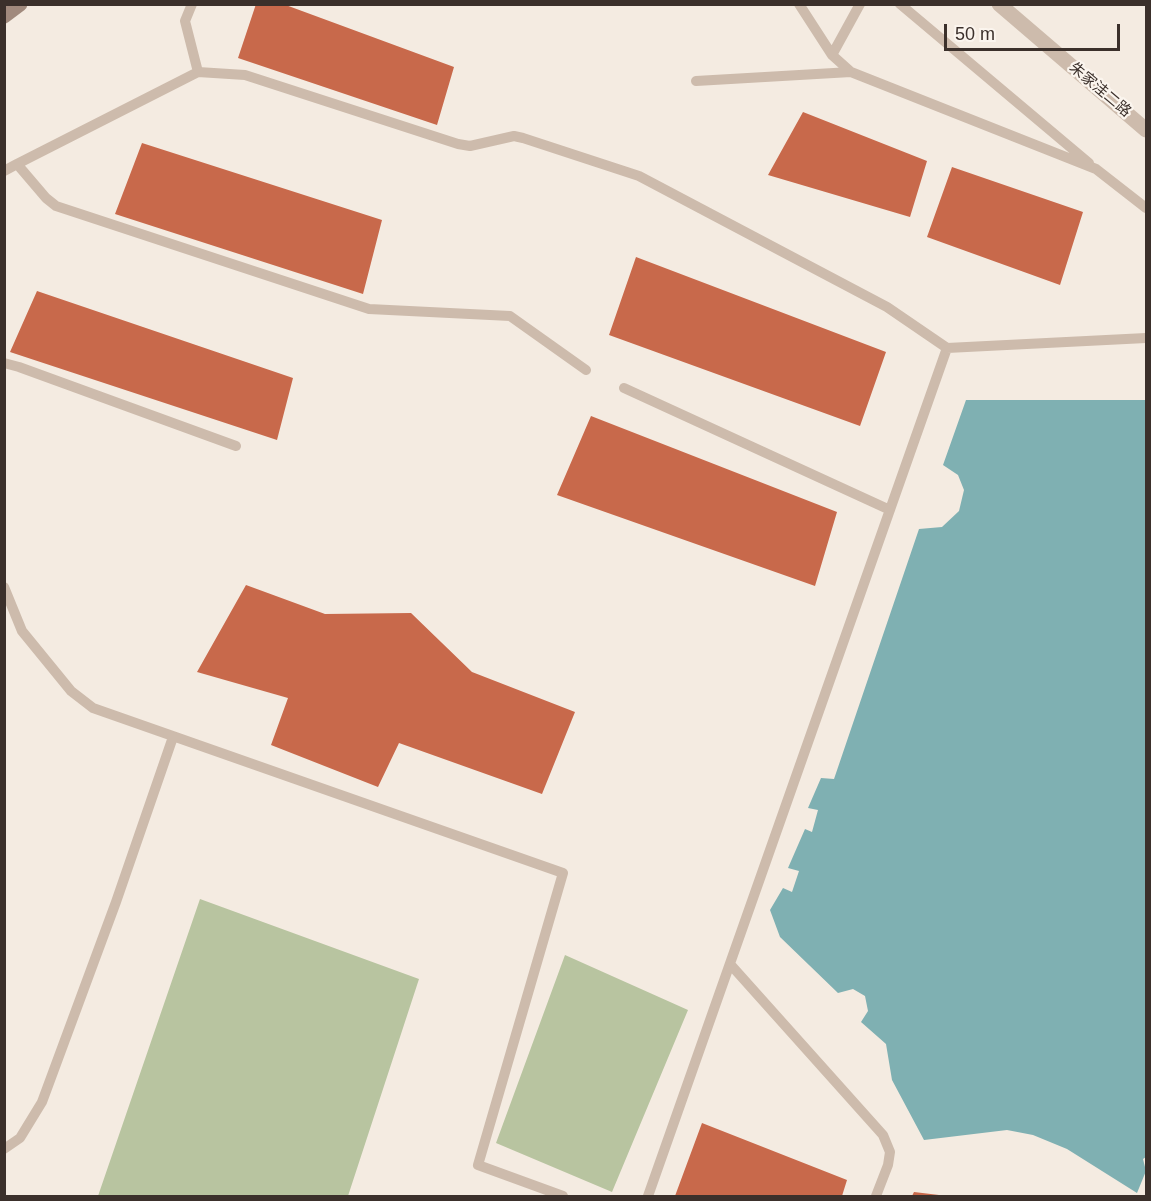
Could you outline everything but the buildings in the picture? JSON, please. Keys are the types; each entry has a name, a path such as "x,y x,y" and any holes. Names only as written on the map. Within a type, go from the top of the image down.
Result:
{"street":[{"path":"5,15 20,4"},
{"name":"朱家洼二路","path":"999,4 1146,130"}],"lane":[{"path":"192,4 185,21 198,72"},
{"path":"799,4 832,55 851,72 1096,169"},
{"path":"832,55 860,4"},
{"path":"900,4 1096,169 1146,208"},
{"path":"4,171 198,72 244,75 458,144 470,146 514,136 639,176 887,307 947,348 1146,338"},
{"path":"696,81 851,72"},
{"path":"17,164 46,198 56,206 369,309 510,316 586,370"},
{"path":"648,1197 947,348"},
{"path":"4,363 236,446"},
{"path":"624,388 890,510"},
{"path":"4,587 22,631 70,691 93,708 563,873 478,1165 563,1197"},
{"path":"4,1149 20,1138 42,1102 116,902 173,737"},
{"path":"730,964 883,1135 890,1152 888,1165 876,1197"}],"green space":[{"path":"200,899 419,979 348,1196 98,1196"},
{"path":"565,955 688,1010 612,1192 496,1143"}],"water":[{"path":"966,400 1146,400 1146,1157 1143,1159 1146,1171 1137,1193 1067,1149 1033,1135 1007,1130 924,1140 892,1080 886,1044 861,1022 868,1011 865,996 853,989 838,993 780,937 770,910 783,888 792,892 799,871 788,868 805,829 812,832 818,810 808,808 821,778 834,779 919,529 942,527 959,511 964,490 958,475 943,465"}]}
